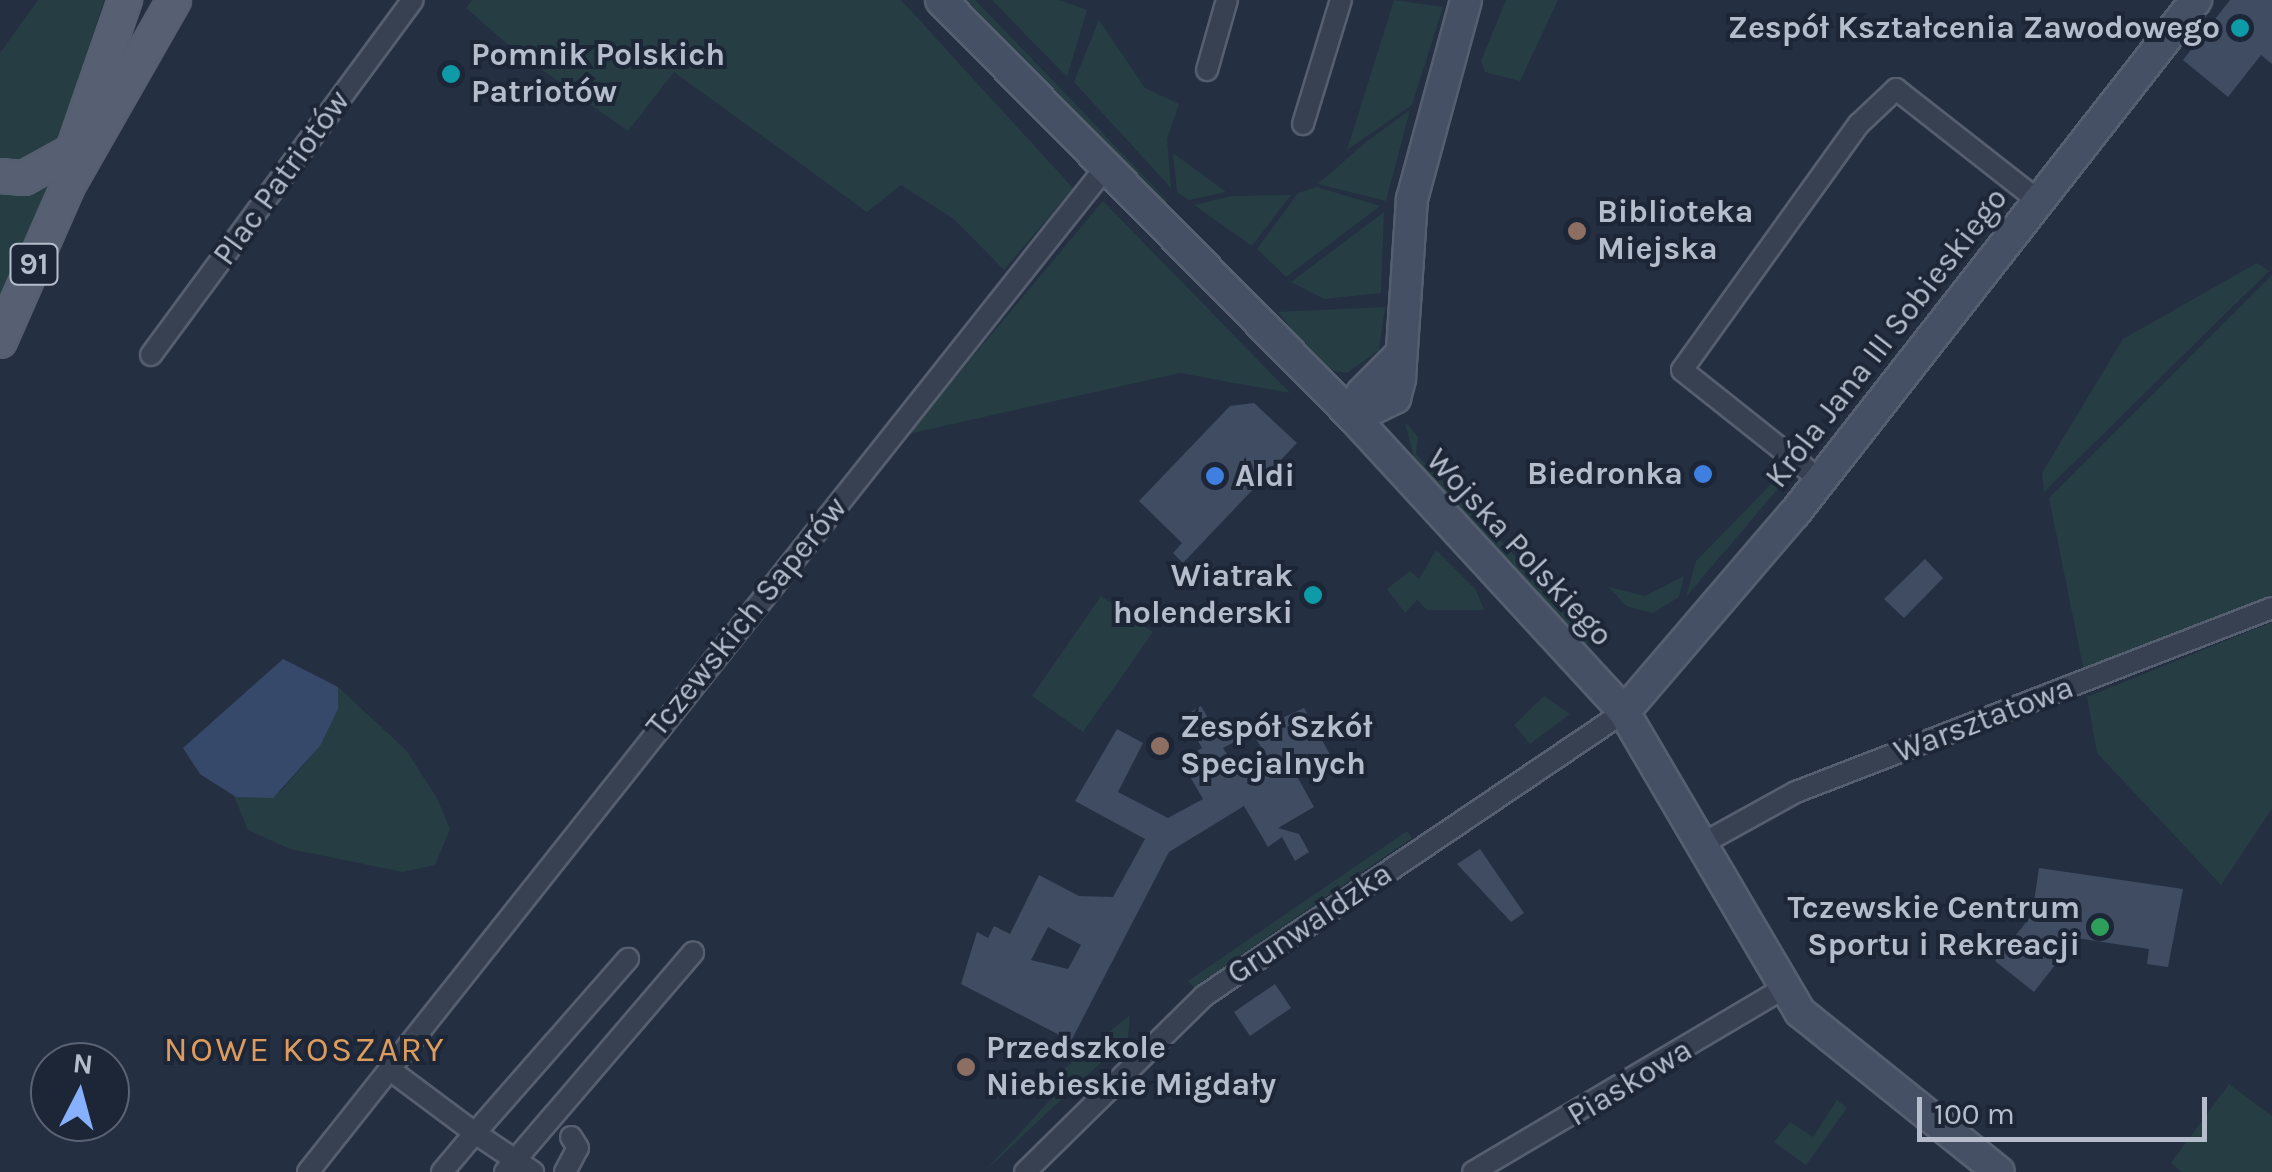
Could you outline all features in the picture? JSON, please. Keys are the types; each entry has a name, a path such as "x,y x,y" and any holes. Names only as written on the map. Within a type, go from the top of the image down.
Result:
{"main road":[{"name":"91","path":"68,186 73,151 125,0"},
{"name":"91","path":"0,341 68,186 174,0"},
{"path":"0,176 24,178 73,151"}],"street":[{"name":"Plac Patriotów","path":"151,355 414,0"},
{"name":"Wojska Polskiego","path":"940,0 1354,418 1624,712 1784,988 1847,1056 1999,1172"},
{"path":"1207,70 1227,0"},
{"path":"1302,124 1342,0"},
{"path":"1354,418 1394,398 1420,151 1466,0"},
{"name":"Króla Jana III Sobieskiego","path":"1624,712 1819,479 2196,0"},
{"path":"1819,479 1682,370 1697,341 1859,124 1896,89 2038,202"},
{"name":"Tczewskich Saperów","path":"308,1172 1106,167"},
{"name":"Warsztatowa","path":"1702,844 1810,786 2272,608"},
{"name":"Grunwaldzka","path":"1025,1172 1204,996 1624,712"},
{"path":"389,1069 518,1168 693,953"},
{"path":"442,1172 628,959"},
{"name":"Piaskowa","path":"1472,1172 1784,988"},
{"path":"565,1172 578,1148 571,1137"}],"green space":[{"path":"38,0 104,0 57,147 48,159 0,167 0,53"},
{"path":"472,0 901,0 1073,188 1004,270 954,219 901,185 867,212 674,72 628,131 513,49 466,8"},
{"path":"961,0 975,0 1167,201 1162,207"},
{"path":"992,0 1059,0 1087,10 1067,77"},
{"path":"1394,0 1443,7 1412,105 1347,150"},
{"path":"1506,0 1558,0 1520,81 1485,72 1481,61"},
{"path":"1099,20 1145,88 1179,104 1167,139 1171,188 1074,82"},
{"path":"1410,110 1386,201 1318,184 1366,142"},
{"path":"1173,153 1226,192 1189,200 1177,192"},
{"path":"48,186 10,277 0,299 0,193"},
{"path":"1317,187 1380,206 1286,277 1257,249 1298,193"},
{"path":"1291,195 1252,246 1194,205 1232,196"},
{"path":"1103,201 1290,393 1180,373 908,434"},
{"path":"1384,212 1381,293 1324,299 1291,282"},
{"path":"2257,263 2269,271 2044,492 2042,473 2123,339"},
{"path":"2272,275 2272,595 2084,672 2049,498"},
{"path":"1385,307 1379,350 1347,373 1323,369 1278,312"},
{"path":"1405,422 1418,437 1416,454 1593,636 1586,645 1415,462"},
{"path":"1780,475 1781,485 1686,597 1696,561"},
{"path":"1436,550 1476,590 1484,610 1427,610 1417,600 1405,613 1387,589 1410,571 1419,579"},
{"path":"1684,576 1679,597 1653,613 1626,606 1609,587 1645,596"},
{"path":"1101,596 1153,632 1083,732 1032,696"},
{"path":"2272,622 2272,809 2221,885 2097,753 2087,697"},
{"path":"338,687 406,750 437,798 450,829 435,865 403,872 290,849 248,830 234,796 281,791 320,746"},
{"path":"1544,696 1570,714 1530,744 1514,725"},
{"path":"1407,831 1412,838 1194,987 1188,981"},
{"path":"1130,1015 1128,1037 984,1172 1062,1087 1055,1076"},
{"path":"2229,1084 2272,1116 2272,1172 2182,1172 2171,1163"},
{"path":"1837,1100 1847,1108 1806,1165 1774,1142 1790,1122 1813,1137"}],"water":[{"path":"283,659 338,687 338,709 320,746 273,798 236,797 200,774 183,748"}],"building":[{"name":"Zespół Kształcenia Zawodowego","path":"2230,0 2272,0 2272,64 2261,55 2228,97 2183,60"},
{"name":"Aldi","path":"1254,403 1297,443 1183,563 1173,553 1182,543 1139,501 1230,406"},
{"path":"1925,559 1943,578 1904,618 1884,599"},
{"name":"Zespół Szkół Specjalnych","path":"1201,706 1215,730 1231,722 1240,739 1223,748 1241,777 1270,760 1251,732 1304,708 1332,758 1298,778 1314,807 1278,828 1299,834 1309,852 1295,861 1282,837 1268,847 1244,806 1169,852 1071,1041 961,984 977,932 988,938 994,926 1010,934 1039,875 1079,896 1113,897 1145,839 1075,801 1117,729 1143,743 1118,792 1168,818 1203,799 1181,761 1202,748 1184,716","holes":["1048,927 1081,945 1068,969 1031,960"]},
{"path":"1480,849 1524,913 1511,922 1457,864"},
{"name":"Tczewskie Centrum Sportu i Rekreacji","path":"2039,868 2183,889 2168,967 2147,964 2149,949 2076,938 2034,992 1995,961 2032,915"},
{"path":"1275,984 1291,1008 1250,1036 1234,1012"}],"place":[{"name":"Zespół Kształcenia Zawodowego","path":"2240,28"},
{"name":"Pomnik Polskich Patriotów","path":"451,74"},
{"name":"Biblioteka Miejska","path":"1577,231"},
{"name":"Biedronka","path":"1703,474"},
{"name":"Aldi","path":"1215,476"},
{"name":"Wiatrak holenderski","path":"1313,595"},
{"name":"Zespół Szkół Specjalnych","path":"1160,746"},
{"name":"Tczewskie Centrum Sportu i Rekreacji","path":"2100,927"},
{"name":"Przedszkole Niebieskie Migdały","path":"966,1067"}],"district":[{"name":"NOWE KOSZARY","path":"305,1050"}]}
